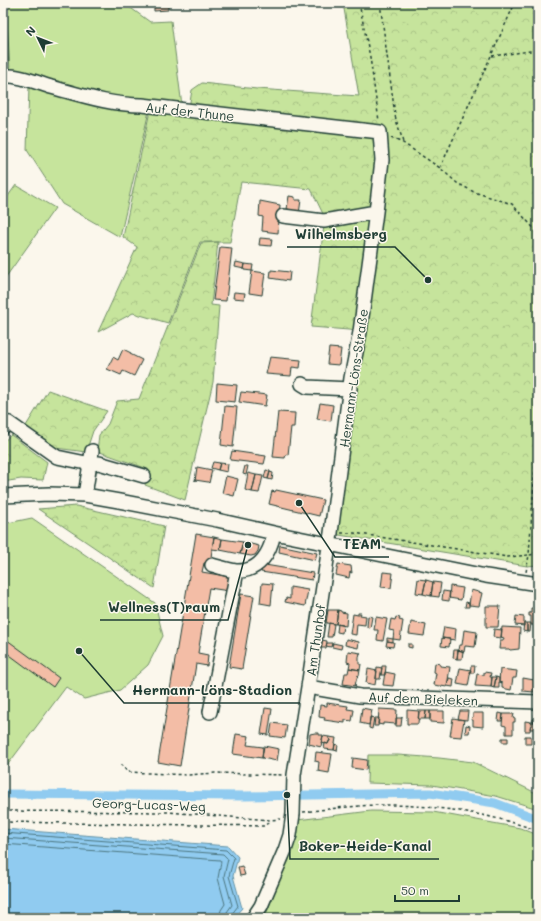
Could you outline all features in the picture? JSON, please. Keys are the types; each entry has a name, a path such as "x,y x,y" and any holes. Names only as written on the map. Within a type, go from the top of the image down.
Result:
{"street":[{"name":"Auf der Thune","path":"3,76 21,78 86,97 128,105 380,132"},
{"name":"Hermann-Löns-Straße","path":"330,538 376,212 382,160 380,132"},
{"path":"283,216 324,221 376,212"},
{"path":"303,388 350,389"},
{"path":"3,428 9,423 58,457 91,457 99,463 144,476"},
{"path":"85,495 91,457"},
{"path":"3,496 49,494 85,495 217,520 274,533 330,538 532,584"},
{"path":"212,565 237,570 252,569 267,556 274,533"},
{"name":"Am Thunhof","path":"253,918 286,850 290,835 293,811 293,777 330,538"},
{"path":"210,712 237,570"},
{"name":"Auf dem Bieleken","path":"308,687 360,696 538,702"}],"path":[{"path":"359,3 370,57 378,110"},
{"path":"380,3 395,115 403,143 440,168 457,183 474,192 512,204 538,233"},
{"path":"440,168 515,3"},
{"path":"492,56 538,50"},
{"path":"532,584 526,571 529,555 538,424"},
{"path":"330,538 354,532 508,557 538,554"},
{"path":"120,764 128,772 188,775 215,773 293,777"},
{"name":"Georg-Lucas-Weg","path":"3,811 168,812 270,820 287,818 293,811 299,812 378,805 425,807 500,819 538,831"},
{"path":"3,822 265,826 270,820"}],"green space":[{"path":"3,3 6,3 9,70 3,71"},
{"path":"6,3 128,3 128,6 150,22 171,21 182,106 109,99 10,70"},
{"path":"343,3 538,3 538,565 527,566 333,534 361,331 311,327 325,218 311,189 241,182 230,242 200,242 168,323 133,313 98,332 137,247 123,237 150,111 188,114 192,90 202,83 257,89 359,96"},
{"path":"29,86 149,111 120,237 62,204 27,150"},
{"path":"16,185 55,208 3,281 3,203"},
{"path":"218,242 211,305 219,306 213,382 185,500 145,485 148,469 97,451 99,435 108,424 117,401 139,399 201,243"},
{"path":"48,390 107,411 93,431 86,452 56,448 39,438 26,426"},
{"path":"11,435 47,462 43,480 21,479 3,482 3,442"},
{"path":"76,506 164,526 154,588 38,509"},
{"path":"32,518 155,603 163,636 148,665 120,690 84,699 66,687 3,771 3,524"},
{"path":"368,755 398,755 473,762 538,794 538,809 496,796 432,785 367,783"},
{"path":"371,811 433,812 520,828 538,835 538,918 263,918 267,912 290,851 297,820"}],"water":[{"path":"3,829 228,846 238,857 233,876 242,908 233,918 3,918"}],"building":[{"path":"141,3 149,3 149,5 141,6"},
{"path":"154,3 168,3 168,10 154,11"},
{"path":"289,196 295,197 295,200 301,200 299,214 293,213 293,210 287,209"},
{"path":"260,201 280,205 278,233 262,231 263,217 259,216"},
{"path":"260,238 272,239 271,246 259,245"},
{"path":"220,247 232,248 226,301 213,300"},
{"path":"236,262 245,264 244,269 235,267"},
{"path":"245,264 253,265 252,271 244,270"},
{"path":"271,270 290,272 289,281 270,278"},
{"path":"252,271 265,273 262,295 249,293"},
{"path":"234,292 245,293 244,299 233,298"},
{"path":"329,348 341,349 339,365 327,364"},
{"path":"123,349 142,360 134,376 123,371 121,375 107,369 113,357 118,360"},
{"path":"270,357 301,360 300,368 292,367 291,376 266,374"},
{"path":"217,383 237,385 235,402 216,400"},
{"path":"241,392 267,395 265,406 239,402"},
{"path":"320,403 333,405 331,421 317,419"},
{"path":"225,406 237,407 233,447 221,445"},
{"path":"278,412 295,413 294,427 291,427 288,455 286,454 285,458 273,457"},
{"path":"232,451 266,456 264,464 230,460"},
{"path":"213,462 220,463 218,470 211,468"},
{"path":"220,463 228,464 227,472 218,470"},
{"path":"245,466 248,466 246,475 243,474"},
{"path":"197,467 212,470 209,483 195,480"},
{"path":"266,470 270,471 268,479 264,478"},
{"path":"270,472 273,473 272,480 268,479"},
{"path":"248,473 256,475 252,492 245,490"},
{"path":"256,475 263,476 259,493 252,492"},
{"path":"226,476 238,479 234,496 222,493"},
{"path":"276,490 323,500 319,516 269,504 272,491 275,492"},
{"path":"196,534 214,537 210,564 204,563 202,572 231,577 229,591 209,588 198,653 208,655 207,666 196,664 180,766 158,762"},
{"path":"214,537 222,539 220,550 212,549"},
{"path":"222,539 243,542 240,554 220,550"},
{"path":"243,542 259,546 255,555 251,556 240,554"},
{"path":"280,545 317,553 315,560 279,552"},
{"path":"263,563 265,565 313,573 312,580 261,572"},
{"path":"338,564 351,566 352,573 350,572 349,578 336,575"},
{"path":"383,572 393,573 391,588 381,587"},
{"path":"418,579 426,580 423,594 416,593"},
{"path":"426,580 433,582 431,596 423,594"},
{"path":"433,582 441,583 439,597 431,596"},
{"path":"262,583 273,584 271,605 260,603"},
{"path":"450,586 463,588 461,600 449,598"},
{"path":"290,587 308,590 305,606 285,602 286,598 290,599"},
{"path":"471,590 482,593 479,606 469,605"},
{"path":"443,591 450,592 449,601 442,600"},
{"path":"241,594 254,596 242,669 229,667"},
{"path":"466,602 469,603 469,607 465,607"},
{"path":"486,606 500,606 498,627 486,627"},
{"path":"531,608 538,608 538,621 536,621 536,625 531,625 531,616 529,616 529,613 531,613"},
{"path":"328,610 338,610 336,624 326,623"},
{"path":"338,610 347,613 346,626 336,624"},
{"path":"358,613 366,616 365,625 357,624 356,635 350,634 353,614 358,615"},
{"path":"368,616 372,617 370,628 367,627"},
{"path":"516,616 524,617 524,626 515,625"},
{"path":"376,617 387,619 383,641 377,640 378,630 374,630"},
{"path":"396,617 403,621 400,640 393,639 394,631 389,630 391,619 395,620"},
{"path":"411,622 426,625 424,636 409,634"},
{"path":"329,623 334,624 332,637 327,637"},
{"path":"524,623 527,623 527,632 523,631"},
{"path":"527,623 531,623 530,632 527,632"},
{"path":"338,624 343,625 342,633 337,632"},
{"path":"444,627 456,629 455,640 442,638"},
{"path":"502,627 520,628 519,649 499,649 500,641 503,641 504,638 501,637"},
{"path":"494,629 502,630 501,638 493,637"},
{"path":"464,630 477,632 475,647 465,646 464,652 458,650 459,645 462,645"},
{"path":"3,637 59,678 53,687 3,650"},
{"path":"387,638 393,639 393,642 387,641"},
{"path":"442,638 450,639 449,647 441,646"},
{"path":"346,639 359,642 358,648 345,645"},
{"path":"322,640 327,641 326,648 321,648"},
{"path":"387,641 394,642 393,647 386,646"},
{"path":"327,643 332,643 331,647 326,646"},
{"path":"333,643 342,645 341,649 332,647"},
{"path":"408,644 412,644 412,648 408,647"},
{"path":"454,650 458,650 457,659 453,658"},
{"path":"458,650 463,651 462,659 457,659"},
{"path":"348,651 361,653 359,657 359,664 361,664 360,670 349,668 350,663 347,662"},
{"path":"435,663 440,664 440,666 450,667 447,687 434,685 436,673 434,672"},
{"path":"382,666 386,666 385,675 381,675"},
{"path":"471,666 475,666 474,673 470,673"},
{"path":"377,667 382,668 380,679 376,679"},
{"path":"349,668 360,670 355,686 343,684 345,673 348,673"},
{"path":"460,668 471,670 468,686 457,684"},
{"path":"368,669 377,671 375,685 366,683"},
{"path":"500,669 517,671 516,678 513,678 511,690 502,688 502,683 499,682"},
{"path":"385,672 395,674 393,686 383,685"},
{"path":"484,672 491,673 491,687 475,686 477,674 484,675"},
{"path":"492,677 496,677 494,688 491,687"},
{"path":"496,677 499,678 499,688 494,688"},
{"path":"449,678 454,679 453,687 447,686"},
{"path":"523,678 534,680 534,692 523,691"},
{"path":"327,703 348,706 347,709 354,710 352,721 345,720 345,723 324,720 325,718 319,717 320,705 327,706"},
{"path":"265,708 272,709 268,735 261,734"},
{"path":"362,708 372,710 369,725 360,723"},
{"path":"379,709 397,710 396,724 378,724"},
{"path":"407,710 419,711 418,724 407,724"},
{"path":"419,711 426,711 425,719 418,719"},
{"path":"426,711 430,711 430,719 425,719"},
{"path":"430,711 444,711 444,723 430,722"},
{"path":"460,711 468,711 467,720 458,719"},
{"path":"473,713 483,713 483,727 473,726 473,720 471,720"},
{"path":"499,713 503,714 502,721 498,721"},
{"path":"503,714 514,714 513,718 515,719 515,722 513,722 513,734 506,734 506,726 502,725"},
{"path":"535,714 538,714 538,734 535,734 536,725 535,722 533,722 533,719 535,719"},
{"path":"370,717 374,718 372,729 369,728"},
{"path":"375,718 379,718 378,726 374,726"},
{"path":"396,718 402,718 401,726 396,726"},
{"path":"453,718 464,720 461,737 450,736"},
{"path":"525,721 531,722 530,731 525,731"},
{"path":"531,722 535,722 536,729 530,729"},
{"path":"272,723 287,725 285,738 270,736"},
{"path":"466,725 470,726 469,733 465,733"},
{"path":"315,733 323,735 321,747 309,744 310,734"},
{"path":"236,734 249,736 247,745 263,747 262,758 233,754"},
{"path":"323,736 329,737 330,740 328,744 321,743"},
{"path":"525,736 531,736 531,744 525,744"},
{"path":"329,737 336,738 334,750 324,749 325,743 328,744 330,741"},
{"path":"502,738 508,738 508,742 502,742"},
{"path":"335,744 338,745 337,751 334,750"},
{"path":"264,746 279,749 277,761 262,758"},
{"path":"316,752 332,754 329,773 318,771 319,762 315,761"},
{"path":"353,758 367,760 366,770 352,768"},
{"path":"242,866 245,875 240,876 238,867"}],"waterway":[{"path":"3,794 245,796 430,793 495,803 538,819"}],"place":[{"name":"Wilhelmsberg","path":"428,280"},
{"name":"TEAM","path":"299,503"},
{"name":"Wellness(T)raum","path":"248,545"},
{"name":"Hermann-Löns-Stadion","path":"79,651"},
{"name":"Boker-Heide-Kanal","path":"287,795"}]}
